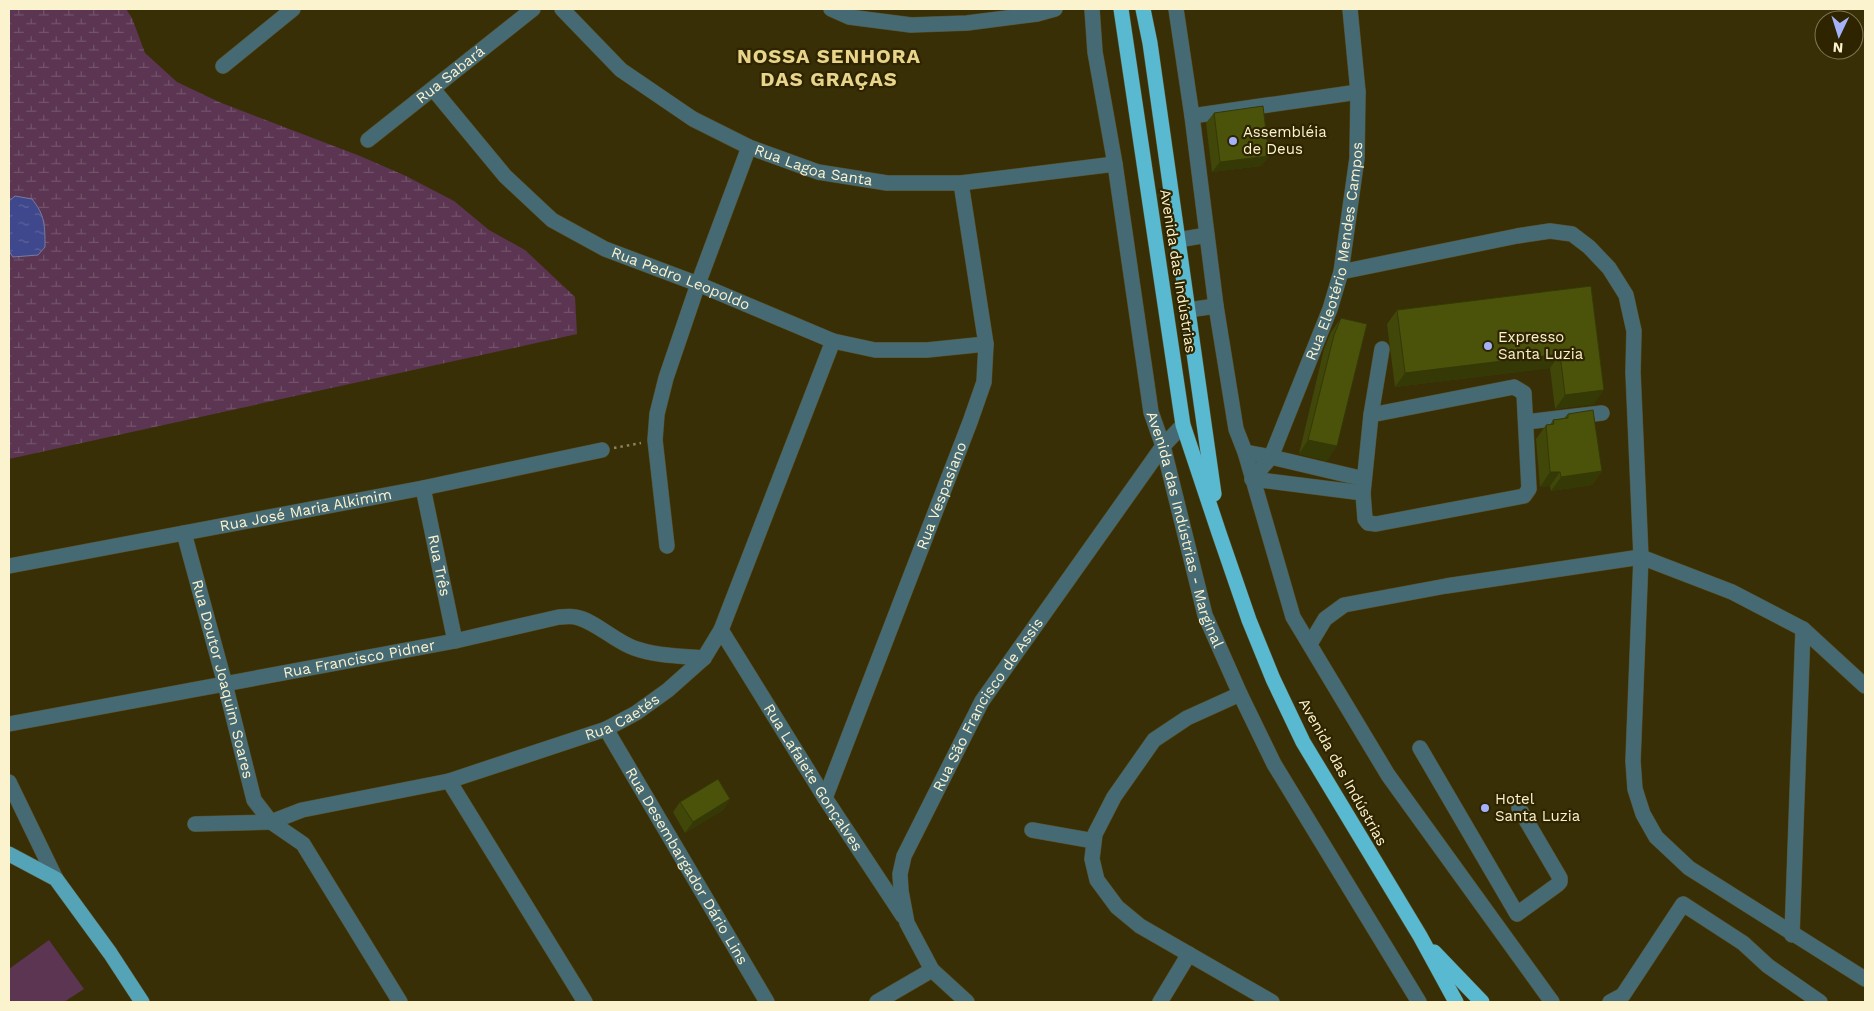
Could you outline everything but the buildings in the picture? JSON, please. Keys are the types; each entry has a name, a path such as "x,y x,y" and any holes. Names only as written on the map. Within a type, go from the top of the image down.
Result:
{"highway":[{"name":"Avenida das Indústrias","path":"1121,9 1183,425 1219,533 1249,620 1273,679 1303,742 1420,936 1456,1002"},
{"name":"Avenida das Indústrias","path":"1143,9 1151,53 1219,533"},
{"name":"Avenida das Indústrias","path":"1420,936 1482,1002"}],"main road":[{"path":"9,854 56,879 110,953 142,1002"}],"street":[{"path":"223,66 292,9"},
{"name":"Rua Sabará","path":"368,140 533,9"},
{"name":"Rua Lagoa Santa","path":"562,9 621,70 693,119 749,147 818,172 887,183 961,182 1115,164"},
{"path":"831,9 849,17 911,25 967,23 1038,14 1055,9"},
{"name":"Avenida das Indústrias - Marginal","path":"1092,9 1095,52 1115,164 1151,412 1163,446 1205,615 1274,764 1419,1002"},
{"path":"1176,9 1192,116 1216,306 1236,429 1245,452 1293,617 1388,775 1552,1002"},
{"name":"Rua Eleotério Mendes Campos","path":"1252,479 1271,457 1330,309 1342,272 1357,158 1358,92 1350,9"},
{"name":"Rua Pedro Leopoldo","path":"433,89 505,176 552,220 605,250 698,284 833,341 874,350 927,350 986,344"},
{"path":"1192,116 1358,92"},
{"path":"668,546 655,440 657,414 666,378 698,284 749,147"},
{"name":"Rua Vespasiano","path":"825,798 984,382 986,344 961,182"},
{"path":"1342,272 1550,231 1572,234 1589,247 1609,268 1626,295 1634,331 1633,372 1641,557 1634,761 1635,788 1642,814 1656,837 1688,868 1792,935 1865,979"},
{"path":"1178,240 1207,235"},
{"path":"1188,310 1216,306"},
{"name":"Rua Caetés","path":"194,824 271,822 302,810 450,781 606,729 644,707 668,690 704,658 721,630 833,341"},
{"path":"1370,415 1514,387 1524,393 1529,489 1524,496 1373,524 1365,519 1363,486 1370,415 1382,349"},
{"path":"1526,422 1602,413"},
{"name":"Rua São Francisco de Assis","path":"966,1002 932,970 907,923 900,874 904,856 982,701 1163,446 1183,425"},
{"name":"Rua José Maria Alkimim","path":"9,566 422,488 602,450"},
{"path":"1245,452 1271,457 1363,486"},
{"path":"1252,479 1363,486"},
{"name":"Rua Três","path":"422,488 455,641"},
{"name":"Rua Doutor Joaquim Soares","path":"184,532 254,800 271,822 303,844 400,1002"},
{"path":"1310,644 1325,619 1344,605 1446,586 1641,557 1732,592 1803,629 1865,686"},
{"name":"Rua Francisco Pidner","path":"9,724 455,641 559,617 574,616 588,621 609,636 634,648 663,654 704,658"},
{"path":"1792,935 1803,629"},
{"name":"Rua Lafaiete Gonçalves","path":"721,630 825,798 907,923"},
{"path":"1240,694 1187,718 1154,740 1114,797 1094,834 1092,859 1097,880 1117,907 1140,926 1272,1002"},
{"name":"Rua Desembargador Dário Lins","path":"606,729 767,1002"},
{"path":"1420,748 1517,914 1560,882 1560,878 1519,808"},
{"path":"450,781 585,1002"},
{"path":"9,782 56,879"},
{"path":"1032,830 1094,841"},
{"path":"1483,909 1504,893"},
{"path":"1610,1002 1623,995 1684,904 1743,943 1768,966 1820,1002"},
{"path":"1493,922 1513,906"},
{"path":"1160,1002 1189,954"},
{"path":"877,1002 932,970"}],"path":[{"path":"602,450 655,440"}],"green space":[{"path":"9,9 126,9 132,18 145,53 177,82 219,102 360,156 406,176 454,201 489,230 525,250 575,297 577,334 9,459"},
{"path":"49,940 84,989 64,1002 9,1002 9,969"}],"water":[{"path":"15,196 32,199 40,210 44,227 45,247 38,255 13,257 9,251 9,201"}],"place":[{"name":"Assembléia de Deus","path":"1233,141"},
{"name":"Expresso Santa Luzia","path":"1488,346"},
{"name":"Hotel Santa Luzia","path":"1485,808"}],"district":[{"name":"NOSSA SENHORA DAS GRAÇAS","path":"829,68"}]}
